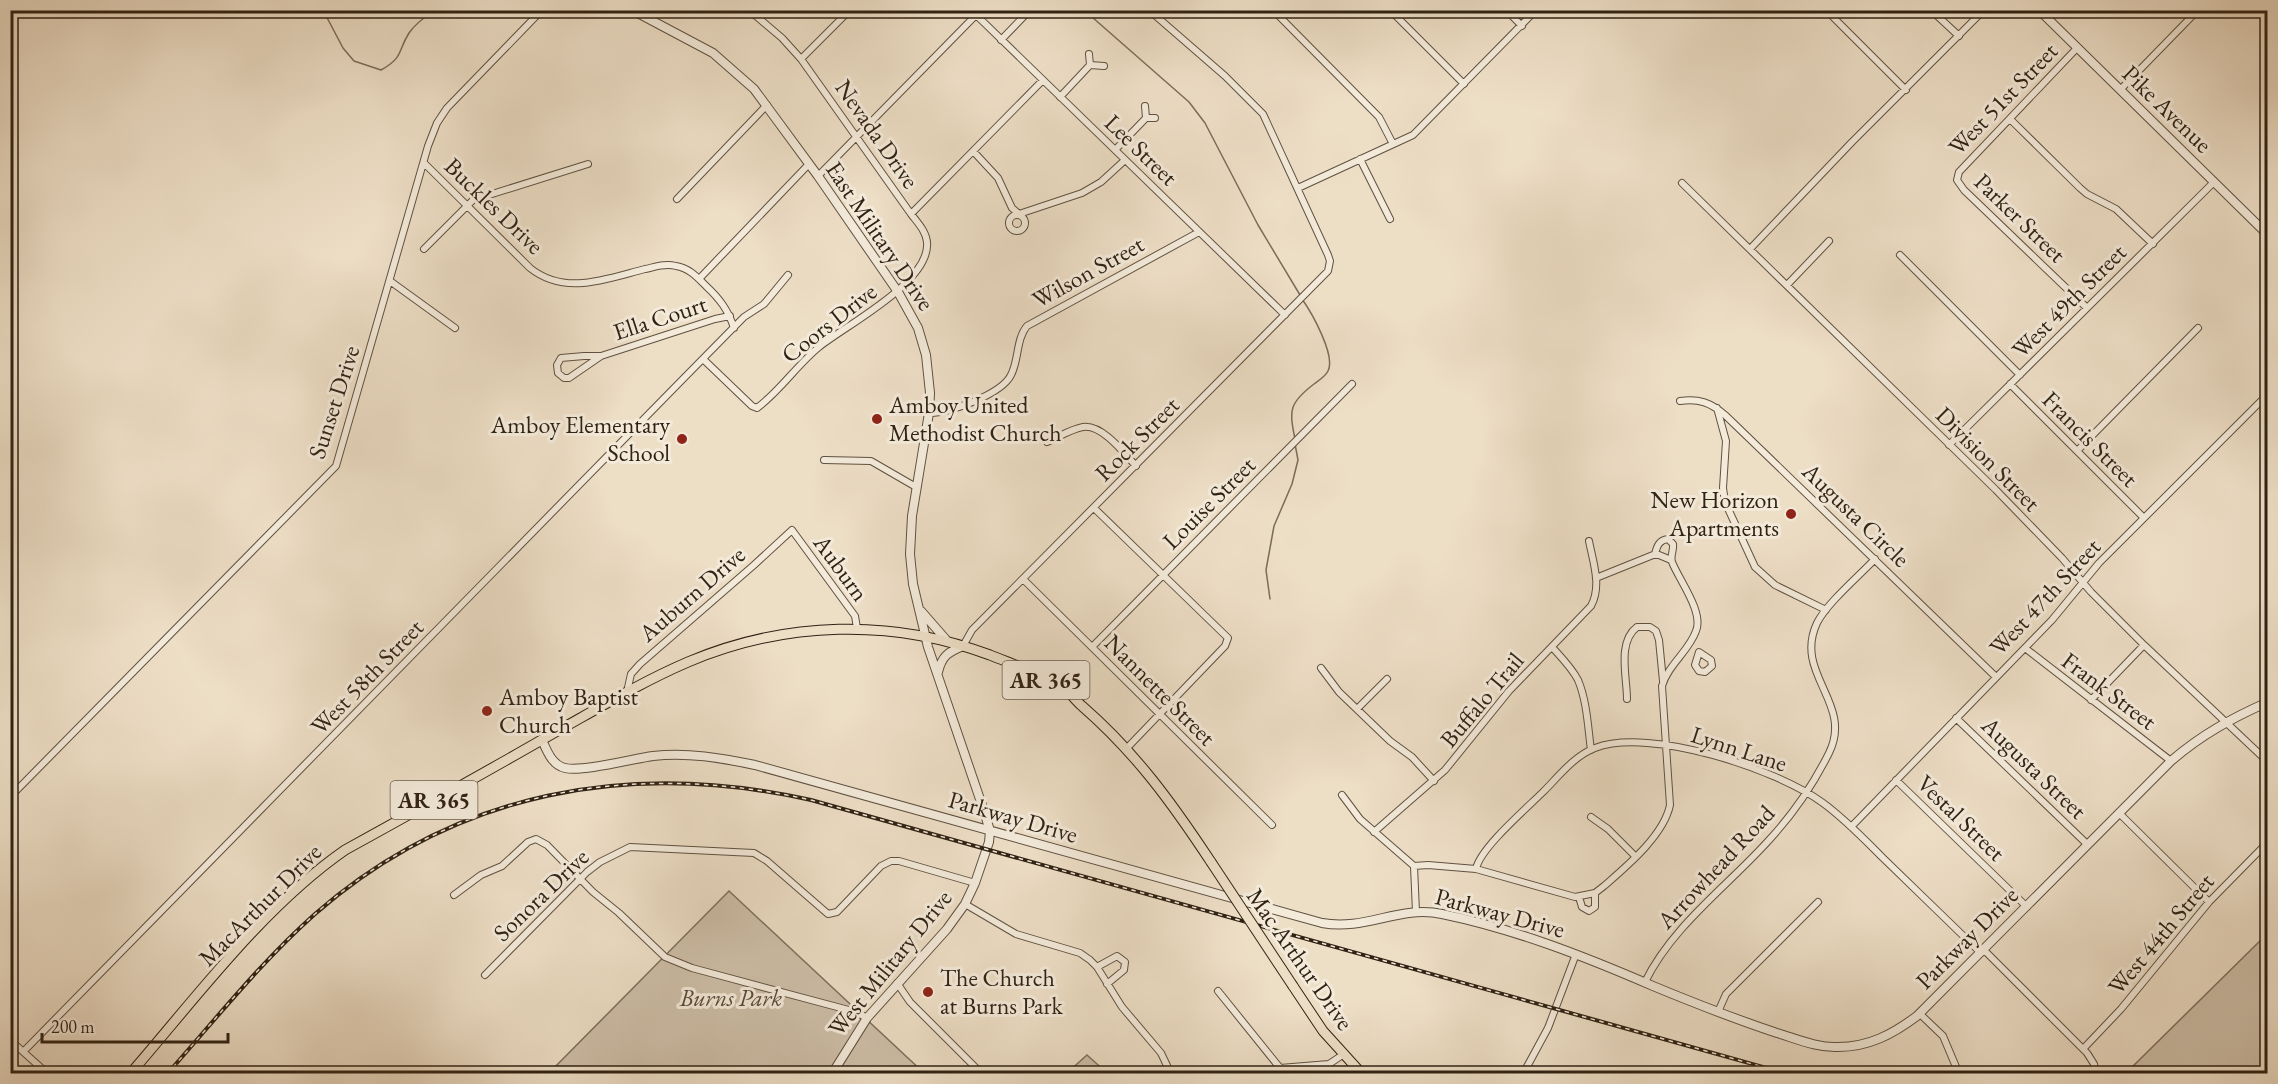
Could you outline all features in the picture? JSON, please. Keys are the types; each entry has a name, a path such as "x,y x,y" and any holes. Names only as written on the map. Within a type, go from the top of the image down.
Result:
{"main road":[{"name":"MacArthur Drive","path":"130,1074 260,925 324,865 345,850 627,693 689,662 731,647 801,632 857,628 925,636 963,646 1023,668 1070,693 1127,748 1164,793 1211,862"},
{"name":"Mac Arthur Drive","path":"1211,862 1323,1031 1362,1074"}],"street":[{"name":"Sunset Drive","path":"10,797 336,466 434,129 444,112 542,10"},
{"name":"East Military Drive","path":"632,10 712,53 747,82 767,105 898,292 923,341 930,372 929,413 912,516 910,554 913,584 925,636"},
{"name":"Nevada Drive","path":"748,10 782,38 801,59 924,233 927,246 924,257 898,292"},
{"path":"801,59 850,10"},
{"path":"1001,40 1030,10"},
{"path":"1149,10 1259,108 1298,188 1416,132 1536,10"},
{"path":"1273,10 1379,117 1393,144"},
{"path":"1389,10 1464,84"},
{"path":"1506,10 1522,26"},
{"path":"1826,10 1906,90"},
{"path":"1931,10 1959,36"},
{"path":"1750,249 1852,142 1984,10"},
{"path":"2120,90 2198,10"},
{"name":"Pike Avenue","path":"2043,12 2268,235"},
{"path":"818,176 974,13"},
{"name":"Lee Street","path":"974,13 1285,315"},
{"name":"West 51st Street","path":"1957,176 2077,48"},
{"path":"1060,97 1090,65 1089,54"},
{"path":"1090,65 1104,66"},
{"path":"911,214 1043,80"},
{"path":"677,199 767,105"},
{"path":"1145,106 1146,118"},
{"path":"1115,150 1146,118 1155,118"},
{"path":"2010,119 2080,188 2116,209 2153,244"},
{"path":"973,150 998,178 1012,208 1018,214 1082,193 1101,182 1125,160"},
{"path":"1360,159 1390,219"},
{"name":"Buckles Drive","path":"424,163 530,268 555,282 582,284 665,265 684,268 699,279 722,302 730,316"},
{"path":"423,249 473,200 588,164"},
{"path":"699,279 809,164"},
{"name":"Parker Street","path":"1957,176 1960,186 2087,308"},
{"name":"West 49th Street","path":"1949,445 2214,182"},
{"name":"Division Street","path":"1682,183 2025,520 2082,583 2144,645 2268,762"},
{"name":"Rock Street","path":"963,646 972,630 1328,271 1330,261 1328,255 1298,188"},
{"name":"Wilson Street","path":"929,413 943,412 1000,388 1011,376 1023,332 1027,326 1199,232"},
{"path":"1787,285 1829,241"},
{"name":"Francis Street","path":"1900,255 2020,375"},
{"name":"West 58th Street","path":"24,1051 703,359 734,328 764,304 788,276"},
{"path":"390,281 455,328"},
{"name":"Coors Drive","path":"703,359 757,408 821,346 890,300 898,292"},
{"path":"730,316 734,328"},
{"name":"Ella Court","path":"601,356 563,357 557,365 558,373 564,378 569,378 601,356 730,316"},
{"path":"2078,451 2198,328"},
{"name":"Louise Street","path":"1092,647 1352,384"},
{"name":"Francis Street","path":"2010,384 2144,518"},
{"name":"West 47th Street","path":"1851,827 2052,620 2082,583 2144,518 2268,394"},
{"name":"Augusta Circle","path":"1680,401 1696,400 1717,408 1777,463 1996,677"},
{"path":"1717,408 1725,441 1724,496 1732,519 1755,567 1775,585 1826,610"},
{"path":"1047,442 1082,427 1094,427 1136,465"},
{"path":"824,460 871,461 916,487"},
{"path":"1094,508 1226,636 1228,641 1127,748"},
{"name":"Auburn Drive","path":"627,693 632,675 640,664 792,530"},
{"name":"Auburn","path":"792,530 855,616 857,628"},
{"path":"1655,555 1660,542 1668,539 1674,546 1671,560 1697,616 1696,632 1664,682"},
{"name":"Buffalo Trail","path":"1374,832 1434,781 1509,691 1591,606 1595,597 1596,578 1589,541"},
{"path":"1596,578 1655,555 1671,560"},
{"name":"Arrowhead Road","path":"1645,982 1668,943 1769,841 1805,792 1829,754 1835,720 1832,707 1815,671 1811,651 1814,630 1826,610 1875,559"},
{"name":"Nannette Street","path":"1024,580 1272,825"},
{"path":"919,608 948,642"},
{"path":"1342,795 1360,819 1414,866 1476,869 1538,888 1579,897 1595,893 1660,830 1670,805 1662,694 1664,682 1657,634 1650,627 1637,627 1629,636 1625,646 1628,699"},
{"path":"925,636 990,831"},
{"path":"1689,644 1699,652"},
{"path":"2091,700 2144,645"},
{"path":"937,674 943,657 963,646"},
{"path":"1552,647 1570,668 1578,682 1583,696 1591,750"},
{"name":"Frank Street","path":"2025,648 2171,761"},
{"path":"1321,668 1357,709 1390,741 1412,757 1434,781"},
{"path":"1357,709 1387,679"},
{"name":"Parkway Drive","path":"542,740 553,760 566,768 655,756 711,757 772,769 1328,924 1360,924 1416,912 1442,914 1576,954 1718,1012 1804,1041 1841,1047 1856,1046 1882,1038 1901,1028 2027,907 2171,761 2202,735 2268,702"},
{"name":"Augusta Street","path":"1956,718 2088,845"},
{"name":"Lynn Lane","path":"1476,869 1489,847 1568,766 1591,750 1617,743 1666,744 1742,765 1805,792 1824,803 2083,1049 2091,1057 2096,1074"},
{"name":"Vestal Street","path":"1896,780 2027,907"},
{"path":"971,825 983,808"},
{"name":"Augusta Street","path":"2119,813 2209,902"},
{"path":"1591,817 1608,829 1635,856"},
{"name":"West Military Drive","path":"832,1074 867,1018 947,929 965,903 975,884 990,831"},
{"path":"454,895 481,875 502,866 528,842 536,839 547,845 580,879 665,957 692,968 856,1012 867,1018"},
{"name":"West 44th Street","path":"2083,1049 2121,1009 2209,902 2268,842"},
{"name":"Sonora Drive","path":"484,975 580,879 600,862 623,849 646,846 757,854 828,914 837,912 881,866 891,861 899,861 975,884"},
{"path":"1414,866 1416,912"},
{"path":"1579,897 1582,907 1589,911 1595,907 1595,893"},
{"path":"1718,1012 1726,994 1818,902"},
{"path":"965,903 1016,934 1080,953 1097,967 1132,1020 1161,1053 1171,1074"},
{"path":"1523,1074 1548,1028 1576,954"},
{"path":"1097,967 1117,956 1125,962 1124,970 1107,984"},
{"path":"897,983 910,1002 980,1072"},
{"path":"1218,991 1280,1068 1329,1064 1344,1054"},
{"path":"1919,1013 1943,1036 1959,1074"},
{"path":"10,1040 48,1074"}],"green space":[{"name":"Burns Park","path":"729,891 924,1073 548,1074"},
{"path":"2267,934 2267,1073 2126,1073"},
{"path":"1087,1055 1107,1073 1067,1073"}],"waterway":[{"path":"323,10 343,48 354,61 381,70 397,58 414,26 435,10"},
{"path":"1084,10 1189,102 1205,123 1258,225 1300,295"},
{"path":"1295,439 1292,421 1295,402 1325,375 1330,364 1322,335 1302,299"},
{"path":"1270,599 1266,570 1274,526 1292,484 1298,460 1295,444"}],"railway":[{"path":"167,1074 257,971 295,932 370,872 427,838 487,813 549,796 612,786 678,784 744,788 811,800 1788,1074"}],"place":[{"name":"Amboy United Methodist Church","path":"877,419"},
{"name":"Amboy Elementary School","path":"682,439"},
{"name":"New Horizon Apartments","path":"1791,514"},
{"name":"Amboy Baptist Church","path":"487,711"},
{"name":"The Church at Burns Park","path":"928,992"}]}
